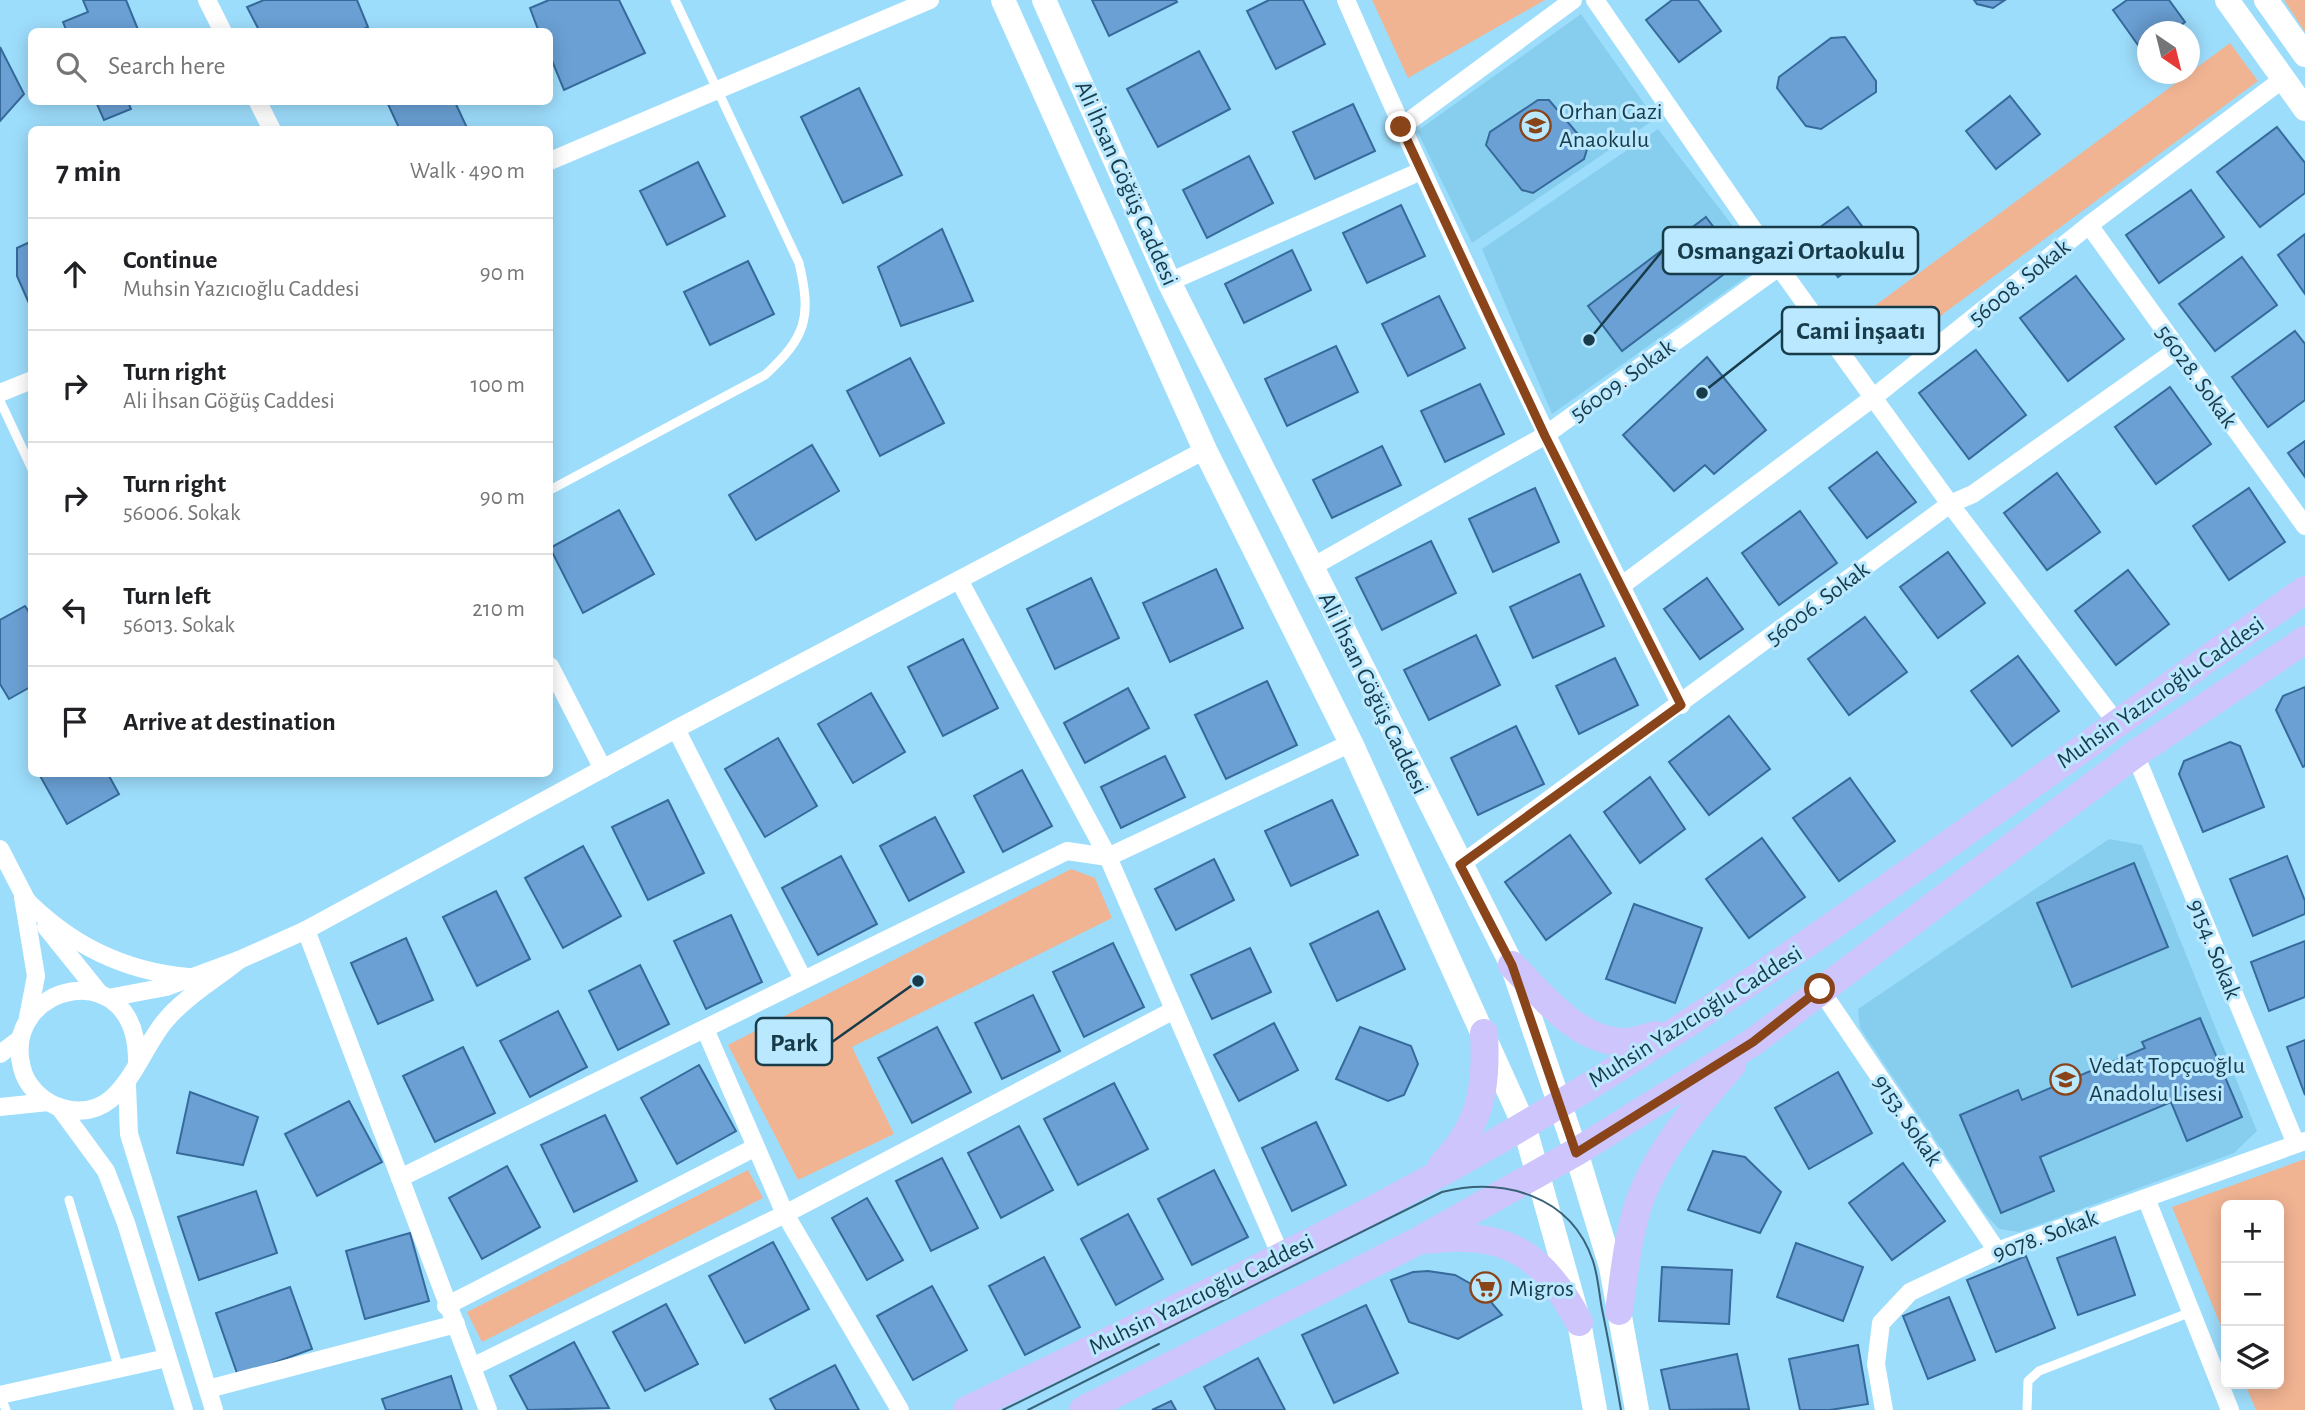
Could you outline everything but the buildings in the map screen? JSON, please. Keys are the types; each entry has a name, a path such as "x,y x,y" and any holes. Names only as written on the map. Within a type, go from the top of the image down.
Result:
{"main road":[{"name":"Ali İhsan Göğüş Caddesi","path":"1003,0 1205,450 1351,743 1524,1125 1579,1322 1595,1410"},
{"name":"Ali İhsan Göğüş Caddesi","path":"1044,0 1169,282 1512,965 1576,1153 1611,1267 1637,1410"},
{"path":"2227,0 2305,109"},
{"path":"2266,0 2305,55"},
{"name":"Muhsin Yazıcıoğlu Caddesi","path":"967,1410 1280,1256 1524,1125 1794,954 2116,722 2305,590"},
{"name":"Muhsin Yazıcıoğlu Caddesi","path":"1083,1410 1418,1241 1576,1153 1753,1042 2135,754 2305,640"},
{"path":"1512,965 1561,1013 1589,1034 1624,1043 1672,1031"},
{"path":"1429,1178 1458,1149 1477,1113 1486,1074 1483,1034"},
{"path":"1619,1311 1637,1208 1662,1156 1701,1101 1753,1042"},
{"path":"1418,1241 1457,1236 1497,1242 1532,1259 1561,1287 1579,1322"}],"street":[{"path":"207,0 221,28"},
{"path":"553,161 930,0"},
{"path":"1346,0 1421,171 1545,436 1681,705"},
{"path":"1401,127 1573,0"},
{"path":"1595,0 1779,267 1950,504 2116,722"},
{"name":"56008. Sokak","path":"1621,586 1874,397 2089,225 2283,79"},
{"path":"260,105 270,126"},
{"path":"1169,282 1421,171"},
{"name":"56028. Sokak","path":"2089,225 2305,526"},
{"name":"56009. Sokak","path":"1312,567 1545,436 1779,267"},
{"name":"56006. Sokak","path":"1460,865 1681,705 1950,504 1973,495 2178,349"},
{"path":"0,393 28,382"},
{"path":"27,1019 41,1004 59,993 79,990 104,996 166,987 239,960 306,930 676,729 1205,450"},
{"path":"959,580 1108,857 1280,1256"},
{"path":"553,672 603,769"},
{"path":"676,729 803,978"},
{"path":"400,1178 705,1029 803,978 1067,851 1108,857 1351,743"},
{"name":"9154. Sokak","path":"2135,754 2300,1142"},
{"path":"0,849 23,897 104,996 127,1014 137,1038 137,1062"},
{"path":"23,897 59,930 100,955 146,971 192,977"},
{"path":"23,897 36,976 20,1039 19,1057 24,1075 34,1090 54,1105 106,1171 126,1223 184,1410"},
{"path":"306,930 446,1306 456,1324 488,1410"},
{"path":"214,1410 129,1134 127,1086 137,1062 166,1019 239,960"},
{"name":"9153. Sokak","path":"1820,989 1997,1251"},
{"path":"472,1367 785,1214 1174,1010"},
{"path":"705,1029 754,1148 785,1214 900,1410"},
{"path":"0,1054 20,1039"},
{"path":"0,1107 54,1105 85,1110 108,1102 127,1086"},
{"name":"9078. Sokak","path":"1884,1410 1876,1364 1881,1324 1910,1292 1997,1251 2300,1142"},
{"path":"446,1306 754,1148"},
{"path":"2146,1198 2230,1410"},
{"path":"208,1390 456,1324"},
{"path":"0,1395 167,1358"}],"lane":[{"path":"553,488 765,375 792,350 804,324 806,293 799,262 675,0"},
{"path":"0,401 28,460"},
{"path":"69,1200 118,1369"},
{"path":"2027,1410 2028,1381 2039,1371 2191,1312"},
{"path":"0,1395 6,1410"}],"shaded area":[{"path":"1372,0 1545,0 1408,78"},
{"path":"2284,0 2305,0 2305,32"},
{"name":"Orhan Gazi Anaokulu","path":"1581,14 1655,119 1472,243 1417,131"},
{"path":"2230,43 2258,81 1893,351 1865,313 2175,84 2200,84 2200,65"},
{"path":"1658,129 1763,265 1552,414 1482,249"},
{"name":"Vedat Topçuoğlu Anadolu Lisesi","path":"2109,839 2142,845 2257,1131 2234,1153 2019,1232 1999,1229 1985,1214 1860,1028 1858,1009"},
{"path":"1071,869 1095,878 1112,918 852,1047 894,1134 798,1180 728,1045"},
{"path":"2305,1159 2305,1410 2256,1410 2247,1389 2284,1389 2284,1200 2221,1200 2221,1326 2172,1207"},
{"path":"748,1170 763,1198 482,1342 467,1312"}],"tram line":[{"path":"1003,1410 1442,1192 1488,1187 1532,1196 1552,1206 1569,1220 1583,1238 1596,1273 1621,1410"},
{"path":"1028,1410 1159,1344"}],"place":[{"name":"Orhan Gazi Anaokulu","path":"1536,125"},
{"name":"Osmangazi Ortaokulu","path":"1589,340"},
{"name":"Cami İnşaatı","path":"1702,393"},
{"name":"Park","path":"918,981"},
{"name":"Vedat Topçuoğlu Anadolu Lisesi","path":"2066,1079"},
{"name":"Migros","path":"1486,1288"}],"route":[{"path":"1401,127 1545,436 1681,705 1460,865 1512,965 1576,1153 1753,1042 1820,989"}]}
